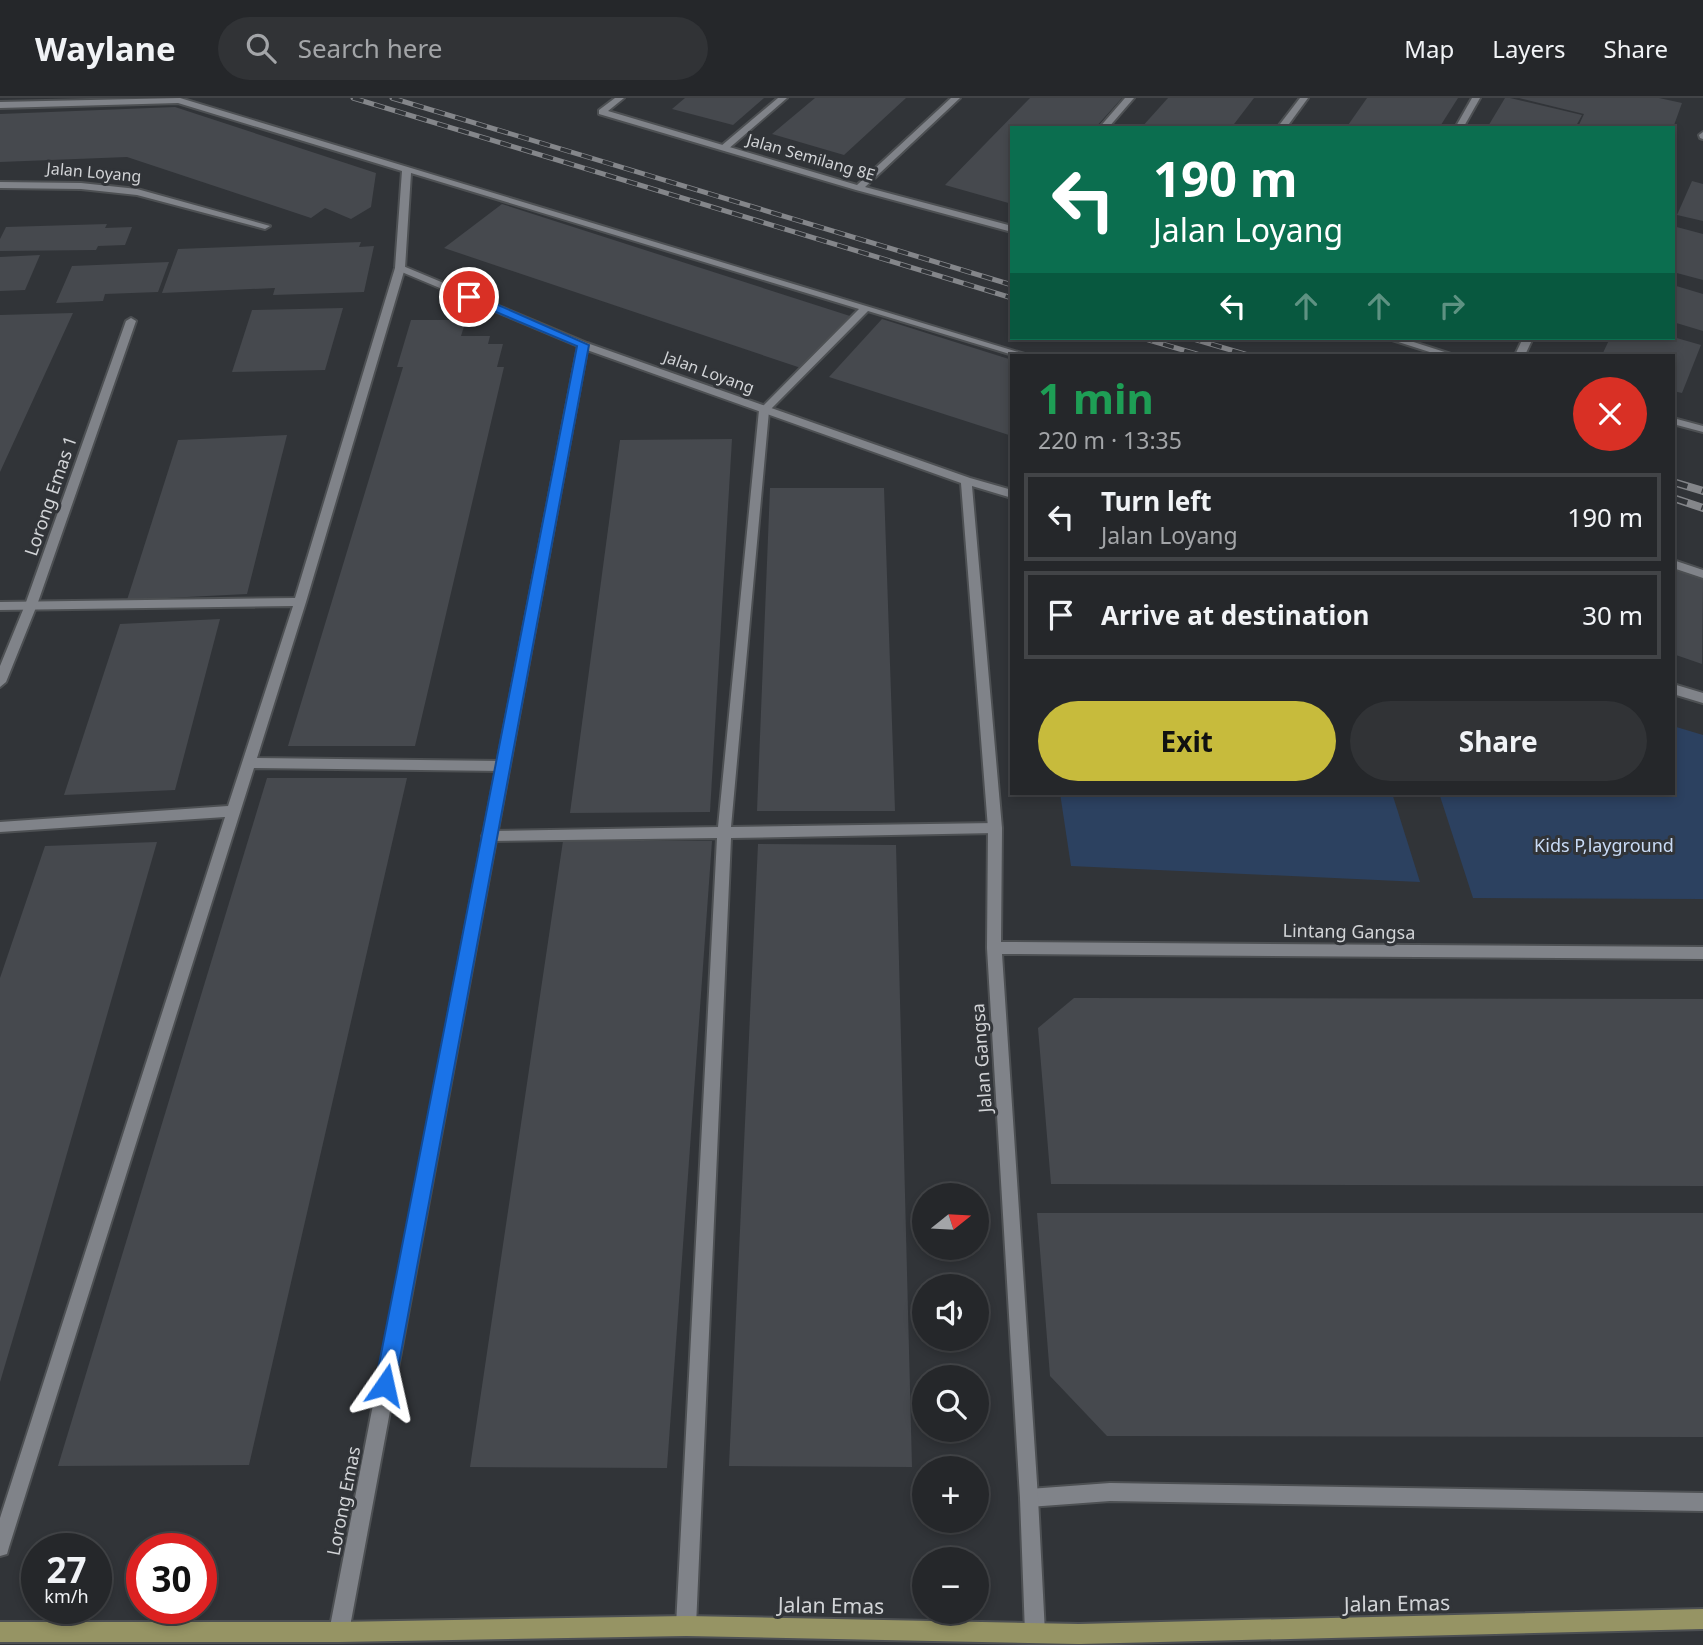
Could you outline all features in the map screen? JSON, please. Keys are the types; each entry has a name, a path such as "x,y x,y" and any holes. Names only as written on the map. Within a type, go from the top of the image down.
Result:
{"street":[{"name":"Jalan Semilang 8E","path":"620,98 602,112 859,188 1010,228"},
{"path":"724,148 783,98"},
{"path":"859,188 956,98"},
{"path":"1105,126 1130,98"},
{"path":"1283,126 1304,98"},
{"path":"1460,126 1476,98"},
{"path":"0,105 178,100 1020,354"},
{"path":"0,1548 300,602 400,268 407,169"},
{"name":"Jalan Loyang","path":"0,186 81,186 137,192 265,226"},
{"name":"Jalan Loyang","path":"400,268 583,345 966,481 1010,493"},
{"path":"686,1626 724,832 764,410 866,308"},
{"name":"Lorong Emas 1","path":"0,682 31,605 131,321"},
{"path":"1398,340 1446,354"},
{"name":"Lorong Emas","path":"339,1632 583,345"},
{"path":"1675,422 1703,429"},
{"name":"Jalan Gangsa","path":"966,481 995,828 994,948 1035,1633"},
{"path":"1675,565 1703,574"},
{"path":"0,606 300,602"},
{"path":"1675,690 1703,698"},
{"path":"249,763 502,766"},
{"path":"0,827 233,811"},
{"path":"489,836 995,828"},
{"name":"Lintang Gangsa","path":"994,948 1703,953"},
{"path":"1029,1498 1110,1492 1703,1502"},
{"name":"Jalan Emas","path":"0,1632 339,1632 686,1626 1035,1633 1080,1639 1703,1619"}],"green space":[{"name":"Kids P,layground","path":"1675,727 1703,735 1703,899 1473,898 1440,795 1675,795"},
{"path":"1060,795 1393,795 1420,882 1071,866"}],"building":[{"path":"685,98 764,98 733,125 672,109"},
{"path":"815,98 906,98 844,155 772,134"},
{"path":"1030,98 1122,98 1097,126 1010,126 1010,203 945,185"},
{"path":"1168,98 1254,98 1233,126 1143,126"},
{"path":"1367,98 1458,98 1440,126 1347,126"},
{"path":"1505,98 1582,115 1576,126 1488,126"},
{"path":"1519,98 1659,98 1682,103 1674,126 1578,126 1584,114"},
{"path":"175,107 376,173 371,207 351,219 325,208 311,218 127,157 0,162 0,114"},
{"path":"1692,181 1703,184 1703,221 1677,215"},
{"path":"502,204 850,316 801,368 444,248"},
{"path":"107,224 105,228 132,227 125,245 98,246 96,250 0,251 0,239 6,227"},
{"path":"1675,227 1703,234 1703,280 1675,273"},
{"path":"361,242 359,247 374,246 364,292 273,295 275,288 162,293 178,249"},
{"path":"40,255 25,290 0,291 0,257"},
{"path":"169,262 158,292 105,294 103,301 56,303 72,266"},
{"path":"1675,286 1703,294 1703,331 1675,323"},
{"path":"343,308 325,370 232,372 252,310"},
{"path":"73,313 44,376 0,472 0,315"},
{"path":"882,319 1010,359 1010,435 829,377"},
{"path":"411,320 466,320 461,336 490,336 488,344 503,344 497,367 504,367 415,746 288,746 403,367 397,367"},
{"path":"1675,338 1701,345 1682,393 1675,391 1675,354 1602,354 1609,340 1675,340"},
{"path":"287,435 247,594 127,600 178,440"},
{"path":"732,439 710,812 570,813 620,440"},
{"path":"770,488 884,488 895,811 757,811"},
{"path":"1675,571 1703,579 1702,664 1675,655"},
{"path":"220,619 175,790 64,795 120,624"},
{"path":"267,778 407,778 249,1465 58,1466"},
{"path":"563,841 712,841 667,1468 470,1467"},
{"path":"157,842 0,1382 0,978 45,846"},
{"path":"758,844 896,845 912,1467 729,1466"},
{"path":"1074,998 1703,999 1703,1186 1051,1184 1038,1028"},
{"path":"1037,1213 1703,1213 1703,1437 1107,1436 1050,1376"}],"railway":[{"path":"353,98 1010,297"},
{"path":"392,98 1010,284"},
{"path":"1149,340 1197,354"},
{"path":"1197,340 1245,354"},
{"path":"1675,483 1703,491"},
{"path":"1675,499 1703,508"}],"route":[{"path":"385,1385 583,345 469,297"}]}
